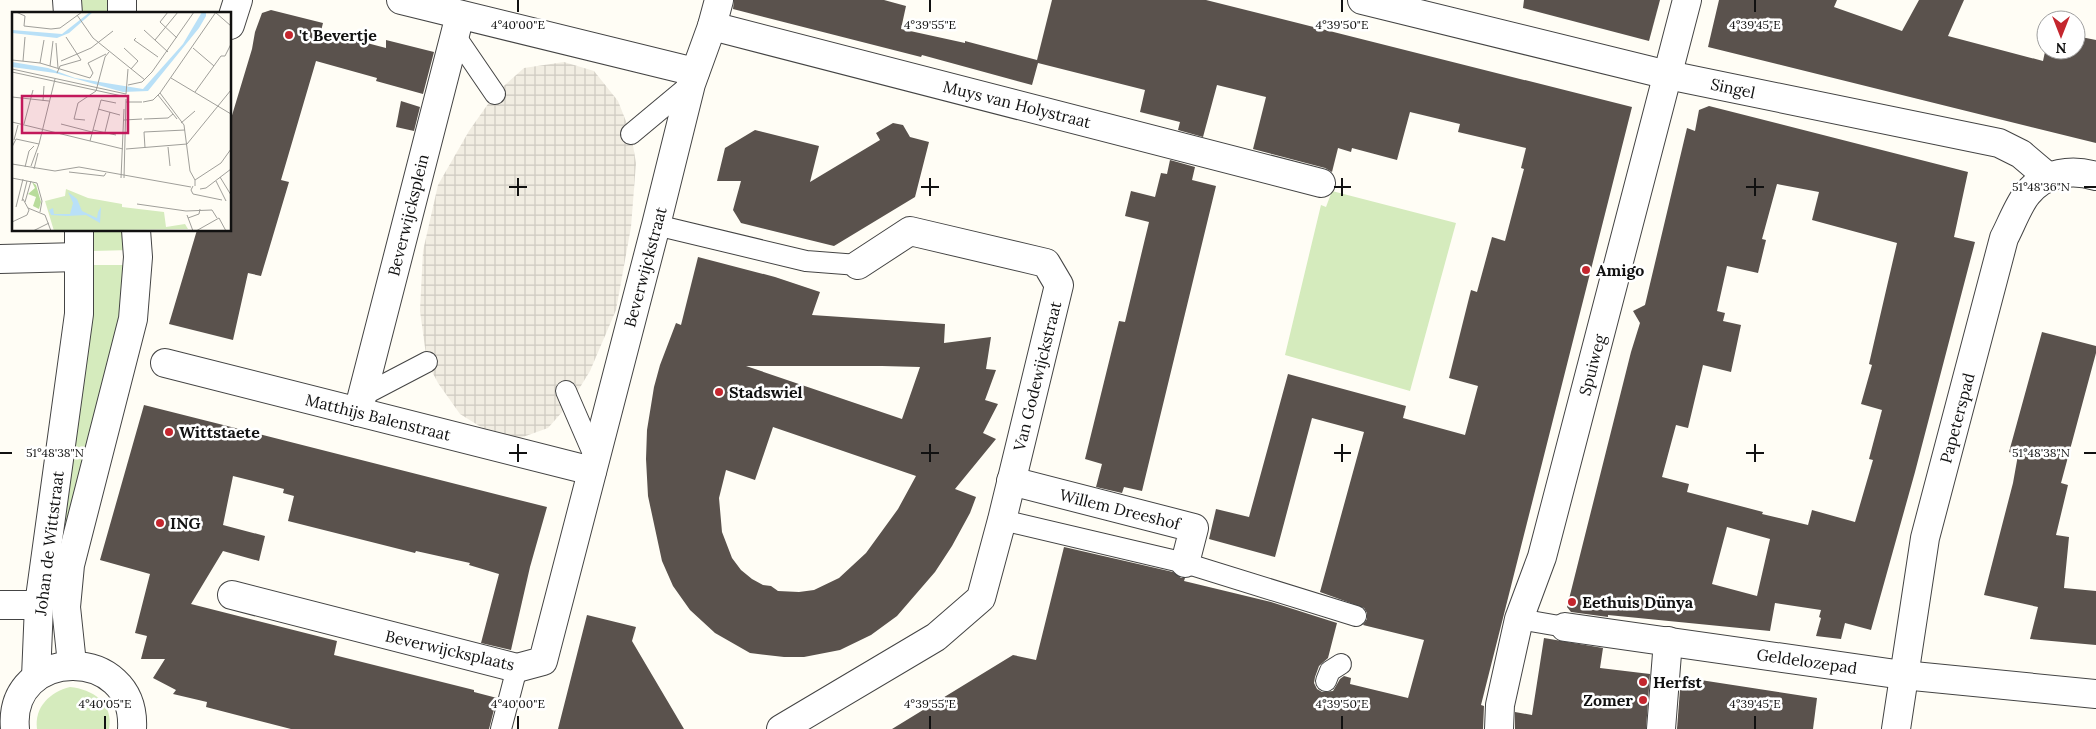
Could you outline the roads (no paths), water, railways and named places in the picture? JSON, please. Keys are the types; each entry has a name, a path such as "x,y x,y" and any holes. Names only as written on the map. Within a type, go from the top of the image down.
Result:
{"street":[{"path":"231,22 238,0"},
{"path":"401,0 457,24 693,78"},
{"name":"Beverwijckstraat","path":"574,536 693,78 712,26 719,0"},
{"name":"Singel","path":"1362,0 1668,75 1999,143 2021,154 2048,177"},
{"name":"Spuiweg","path":"1499,729 1500,705 1519,620 1542,557 1687,0"},
{"path":"457,24 495,94"},
{"name":"Beverwijcksplein","path":"360,404 457,24"},
{"name":"Muys van Holystraat","path":"712,26 1321,183"},
{"path":"631,134 693,78"},
{"path":"2048,177 2065,172 2096,176"},
{"name":"Papeterspad","path":"1896,729 1925,538 2004,238 2027,193 2048,177"},
{"name":"Van Godewijckstraat","path":"656,225 806,261 858,266 910,230 1046,263 1060,285 1002,520 980,598 936,637 782,729"},
{"name":"Johan de Wittstraat","path":"36,677 39,605 79,314 79,231"},
{"name":"Johan de Wittstraat","path":"72,664 66,606 70,565 133,319 138,257 136,231"},
{"path":"0,260 79,257"},
{"path":"360,404 426,362"},
{"name":"Matthijs Balenstraat","path":"165,363 360,404 593,464"},
{"path":"566,391 593,464"},
{"name":"Willem Dreeshof","path":"1011,482 1194,528 1185,563"},
{"path":"1002,520 1185,563 1356,616"},
{"name":"Beverwijcksplaats","path":"232,596 517,668 543,661 574,536"},
{"path":"0,605 39,605"},
{"name":"Geldelozepad","path":"1519,620 1903,674 2096,694"},
{"path":"1661,729 1668,641"},
{"path":"15,729 14,720 20,698 30,683 36,677 59,666 72,664 99,670 111,678 120,688 129,707 132,729"},
{"path":"1326,681 1330,671 1341,664"},
{"path":"500,729 517,668"}],"place":[{"name":"'t Bevertje","path":"289,35"},
{"name":"Amigo","path":"1586,270"},
{"name":"Stadswiel","path":"719,392"},
{"name":"Wittstaete","path":"169,432"},
{"name":"ING","path":"160,523"},
{"name":"Eethuis Dünya","path":"1572,602"},
{"name":"Herfst","path":"1643,682"},
{"name":"Zomer","path":"1643,700"}]}
